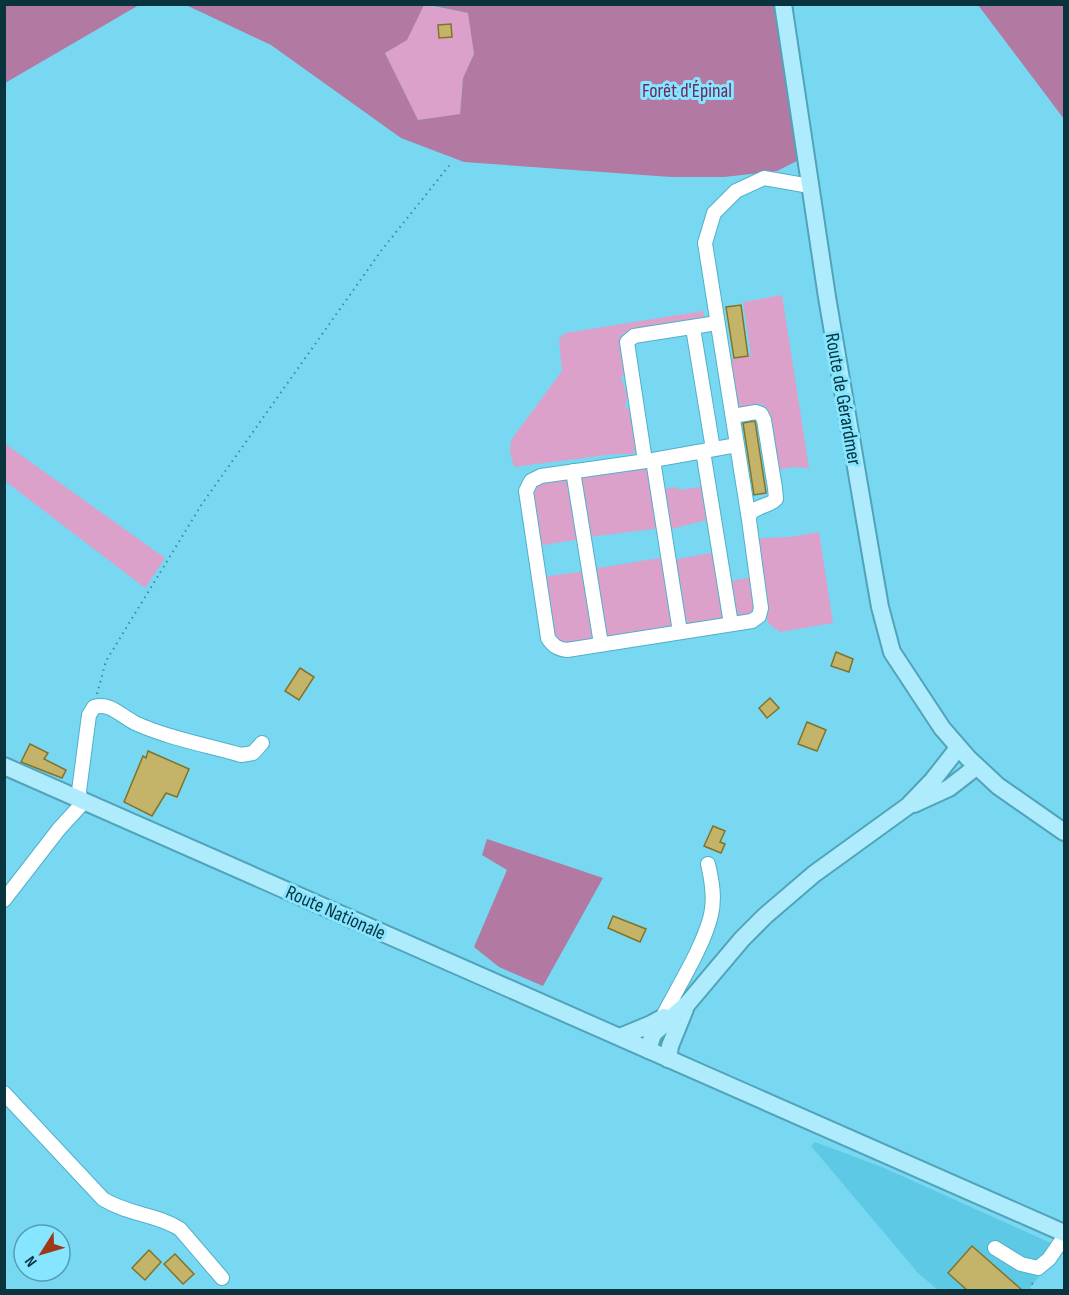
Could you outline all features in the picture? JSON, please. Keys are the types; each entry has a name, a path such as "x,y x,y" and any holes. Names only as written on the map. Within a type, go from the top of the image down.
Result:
{"main road":[{"name":"Route de Gérardmer","path":"783,4 827,297 883,618 892,652 942,728 976,767 998,786 1065,832"},
{"path":"648,1050 654,1034 688,1003 765,915 814,874 908,806 933,780 958,748"},
{"name":"Route Nationale","path":"4,766 1065,1235"},
{"path":"908,806 949,788 976,767"},
{"path":"620,1037 688,1003"},
{"path":"668,1059 670,1046 688,1003"}],"street":[{"path":"737,445 535,478 527,486 525,491 548,638 559,649 567,650 752,621 759,616 761,608 749,520 705,243 714,213 736,191 764,178 810,186"},
{"path":"680,632 627,342 634,336 717,323"},
{"path":"693,328 731,624"},
{"path":"733,416 756,412 764,420 775,488 776,499 773,503 758,506 750,513 749,520"},
{"path":"573,471 601,644"},
{"path":"4,900 59,829 80,806 79,791 89,715 94,707 101,705 110,707 134,723 242,755 253,753 262,743"},
{"path":"662,1018 700,943 711,915 713,889 708,864"},
{"path":"4,1093 103,1199 118,1209 172,1223 180,1229 222,1278"},
{"path":"995,1248 1021,1264 1038,1268 1049,1259 1065,1235"}],"path":[{"path":"94,707 106,661 201,504 381,250 452,162"}],"shaded area":[{"path":"424,5 469,13 474,54 463,78 460,114 418,120 385,53 407,39"},
{"path":"782,295 809,468 794,467 777,470 766,408 761,403 756,407 738,407 736,385 732,376 732,359 751,355 743,302"},
{"path":"703,311 705,321 622,334 626,371 621,378 628,397 625,406 632,410 638,444 633,454 614,454 514,467 510,452 511,440 562,371 559,339 565,333"},
{"path":"4,443 165,558 145,588 5,481"},
{"path":"642,465 649,468 662,528 587,537 580,482 584,475"},
{"path":"562,477 570,482 581,539 537,546 530,488 535,482"},
{"path":"706,486 711,519 667,530 661,489 677,487 679,490"},
{"path":"819,532 833,623 780,632 768,623 755,545 762,538 790,537"},
{"path":"716,552 723,616 721,619 692,626 683,619 672,560"},
{"path":"666,557 674,622 672,627 611,639 604,633 592,569"},
{"path":"586,571 594,633 589,641 564,647 554,641 542,577"},
{"path":"752,577 755,610 743,619 733,614 727,582"},
{"path":"815,1142 882,1167 1062,1248 1028,1290 938,1290 918,1273 811,1146"}],"green space":[{"path":"5,4 139,4 139,5 5,83"},
{"name":"Forêt d'Épinal","path":"186,5 424,5 407,40 385,53 418,120 460,114 463,78 474,54 468,13 429,5 779,5 801,159 777,171 724,177 671,177 464,162 401,138 271,45"},
{"path":"978,5 1064,5 1064,119"},
{"path":"487,839 603,878 543,986 499,967 474,947 507,870 482,855"}],"building":[{"path":"451,24 452,37 439,38 438,25"},
{"path":"741,305 748,356 734,358 726,307"},
{"path":"755,421 766,493 754,495 743,423"},
{"path":"836,652 853,659 849,672 831,666"},
{"path":"300,668 314,677 299,700 285,691"},
{"path":"770,698 779,708 767,718 759,708"},
{"path":"807,722 826,730 817,751 798,744"},
{"path":"30,744 48,753 44,759 66,770 62,778 21,762"},
{"path":"148,751 189,769 177,797 166,793 152,816 124,802 143,756 146,758"},
{"path":"713,826 725,831 720,842 725,844 721,853 704,846"},
{"path":"613,916 646,929 640,942 608,928"},
{"path":"972,1246 1022,1290 967,1290 948,1273"},
{"path":"149,1250 161,1262 145,1280 132,1268"},
{"path":"175,1254 194,1274 183,1284 164,1264"}]}
